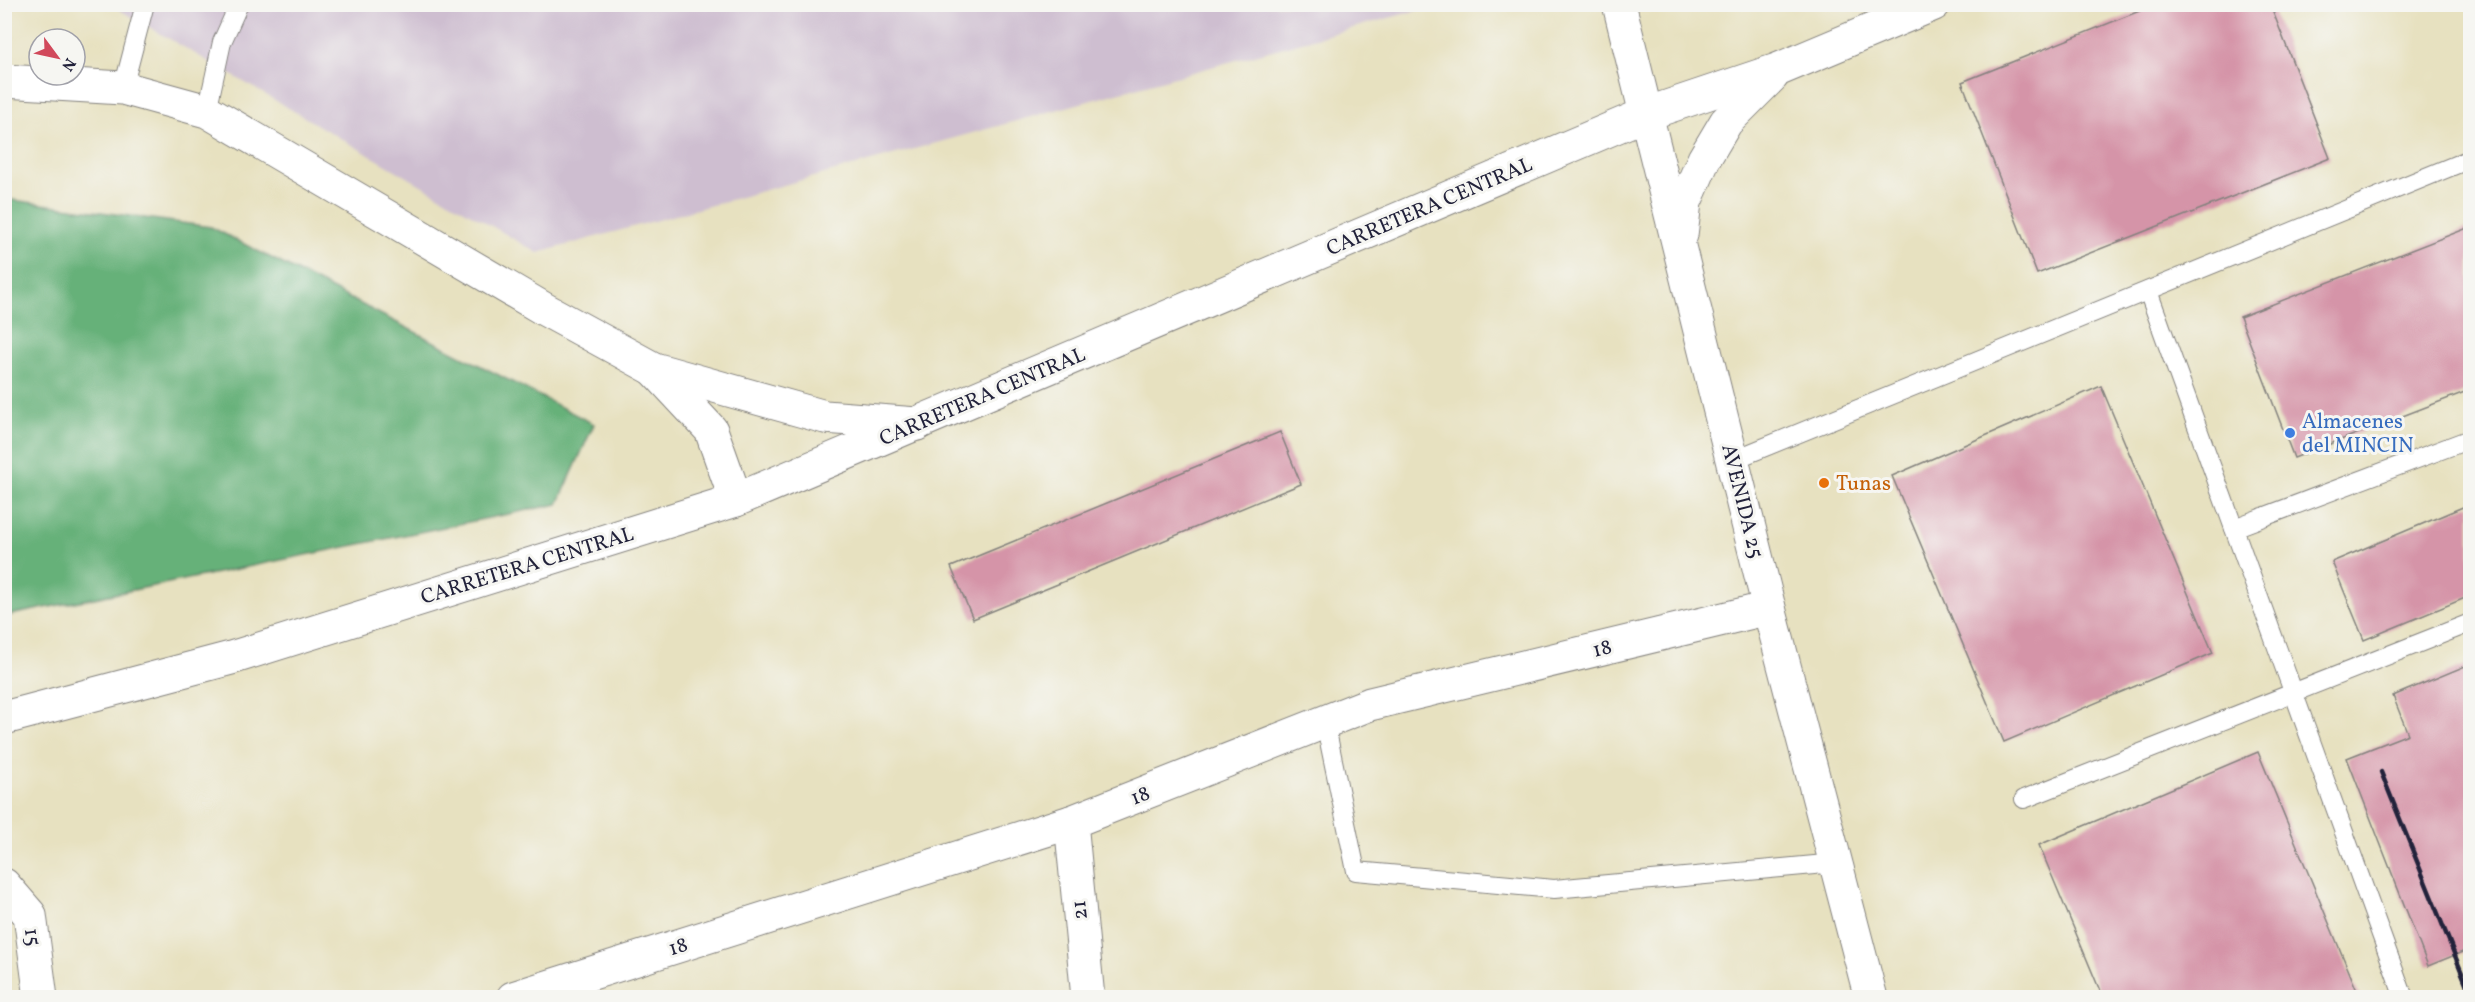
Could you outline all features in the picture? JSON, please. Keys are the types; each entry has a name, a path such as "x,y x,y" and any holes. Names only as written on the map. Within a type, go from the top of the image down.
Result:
{"main road":[{"name":"AVENIDA 25","path":"1618,4 1769,608 1871,998"},
{"name":"CARRETERA CENTRAL","path":"4,718 231,658 736,500 1646,114 1777,70 1935,4"},
{"path":"1679,246 1685,202 1704,159 1726,122 1777,70"},
{"path":"4,81 123,88 207,111 544,309 654,369 825,417 917,424"},
{"path":"654,369 711,430 736,500"},
{"name":"18","path":"513,998 1071,822 1370,704 1769,608"},
{"name":"21","path":"1071,822 1088,998"},
{"name":"15","path":"4,885 30,915 41,998"}],"lane":[{"path":"123,88 145,4"},
{"path":"207,111 222,42 239,4"},
{"path":"1733,460 2470,159"},
{"path":"2148,291 2404,998"},
{"path":"2234,528 2470,439"},
{"path":"2025,799 2470,622"},
{"path":"1325,722 1356,871 1554,888 1836,863"}],"shaded area":[{"path":"111,5 1436,5 538,253"}],"green space":[{"path":"5,199 211,227 594,424 558,504 5,616"}],"building":[{"path":"2157,4 2270,4 2330,158 2037,274 1962,82"},
{"path":"2470,227 2470,390 2294,458 2240,317"},
{"path":"2101,386 2213,653 2004,742 1892,476"},
{"path":"1280,432 1301,484 973,619 951,567"},
{"path":"2470,504 2470,596 2364,640 2332,562"},
{"path":"2470,664 2470,949 2428,966 2347,758 2408,734 2393,696"},
{"path":"2258,752 2360,998 2103,998 2039,845"}],"railway":[{"path":"2381,772 2470,993"}],"place":[{"name":"Almacenes del MINCIN","path":"2290,433"},
{"name":"Tunas","path":"1824,483"}]}
